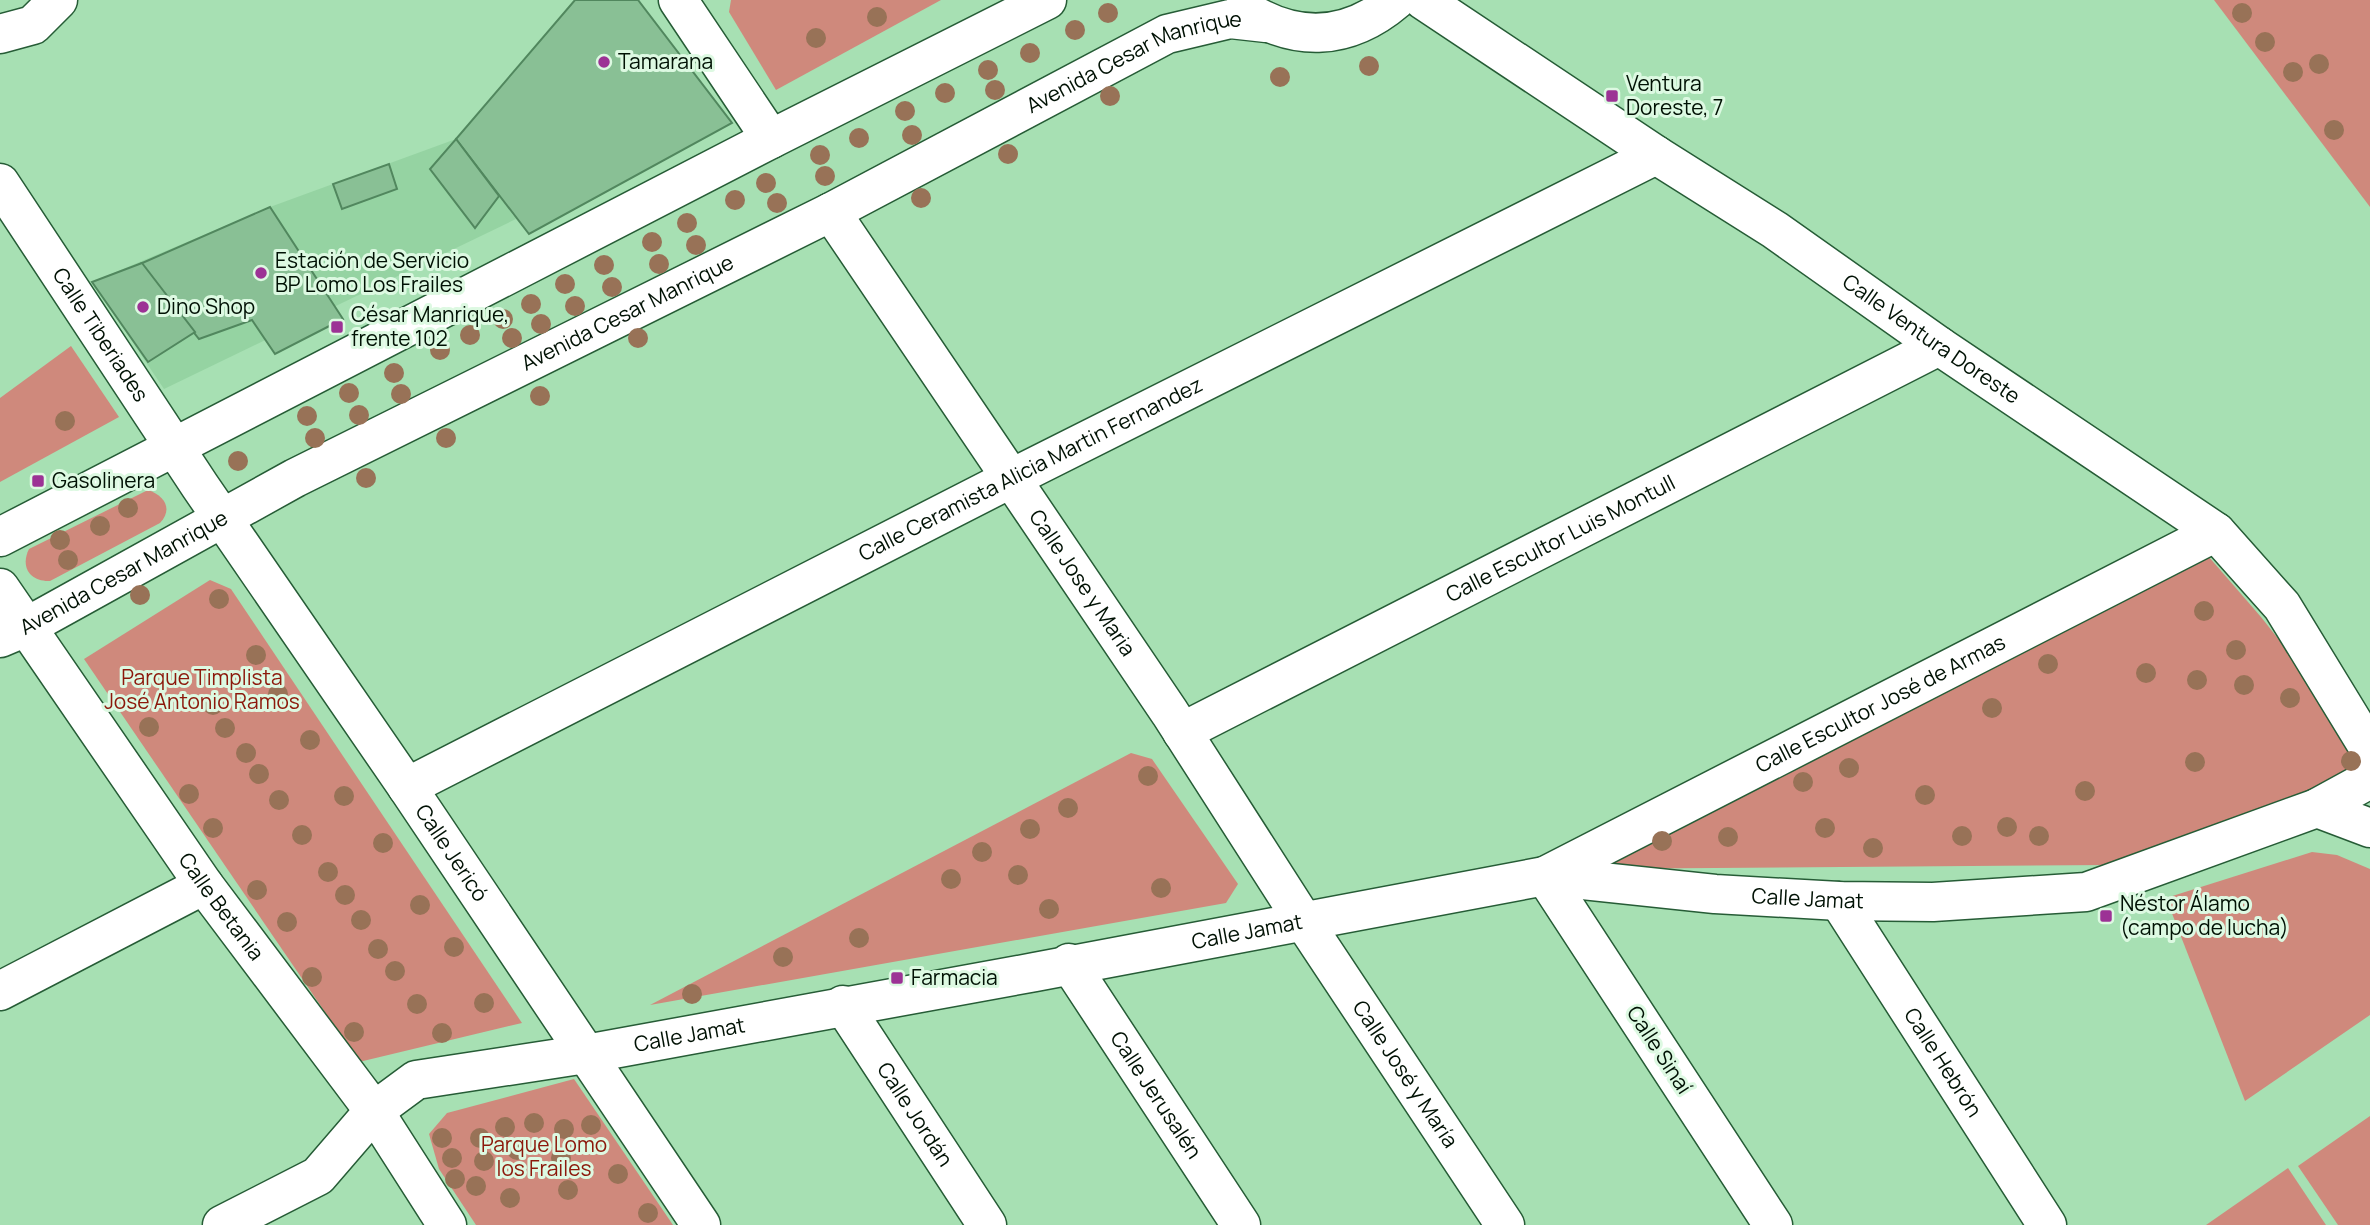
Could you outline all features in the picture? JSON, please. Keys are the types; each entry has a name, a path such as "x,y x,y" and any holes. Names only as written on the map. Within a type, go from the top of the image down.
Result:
{"street":[{"path":"0,34 33,25 58,0"},
{"path":"678,0 771,139"},
{"path":"0,537 771,139 1047,0"},
{"path":"1231,0 1266,23 1303,33 1342,31 1377,16 1396,0"},
{"name":"Calle Ventura Doreste","path":"1423,0 1656,155 1775,230 1939,346 2216,532 2282,606 2370,750"},
{"name":"Avenida Cesar Manrique","path":"13,633 295,478 831,212 1167,34 1230,19 1266,23"},
{"name":"Calle Ceramista Alicia Martin Fernandez","path":"407,787 1012,478 1656,155"},
{"name":"Calle Tiberiades","path":"0,183 200,486"},
{"name":"Calle Jose y Maria","path":"831,212 1182,732 1304,922"},
{"name":"Calle Escultor Luis Montull","path":"1182,732 1939,346"},
{"name":"Calle Jericó","path":"200,486 407,787 701,1225"},
{"name":"Calle Escultor José de Armas","path":"1545,876 2216,532"},
{"name":"Calle Betania","path":"0,588 13,633 374,1111 447,1225"},
{"name":"Calle Jamat","path":"222,1225 318,1176 374,1111 416,1080 586,1054 1545,876 1715,894 1839,901 1933,902 2087,892 2317,808 2370,779"},
{"path":"2317,808 2370,828"},
{"name":"Calle Sinaí","path":"1545,876 1773,1225"},
{"path":"0,991 204,886"},
{"name":"Calle Hebrón","path":"1839,901 2046,1225"},
{"name":"Calle José y María","path":"1304,922 1505,1225"},
{"name":"Calle Jerusalén","path":"1069,964 1241,1225"},
{"name":"Calle Jordán","path":"843,1005 987,1225"}],"shaded area":[{"name":"Estación de Servicio BP Lomo Los Frailes","path":"456,139 516,219 164,389 92,282 270,207"}],"green space":[{"path":"731,0 941,0 776,90 729,12"},
{"path":"2214,0 2370,0 2370,207"},
{"path":"71,346 119,417 0,482 0,398"},
{"path":"148,490 165,503 166,513 160,523 50,581 37,579 29,572 26,556 29,549"},
{"path":"2202,549 2261,617 2370,755 2370,776 2109,865 1581,869"},
{"name":"Parque Timplista José Antonio Ramos","path":"210,580 231,589 522,1023 359,1062 84,659"},
{"path":"1131,753 1152,759 1238,884 1226,903 650,1005"},
{"path":"2312,852 2337,855 2370,869 2370,1015 2245,1101 2166,898"},
{"name":"Parque Lomo los Frailes","path":"574,1079 673,1225 476,1225 439,1169 429,1134 447,1113"},
{"path":"2370,1116 2370,1225 2338,1225 2298,1166"},
{"path":"2288,1168 2326,1225 2206,1225"}],"building":[{"name":"Tamarana","path":"575,0 638,0 732,123 529,234 456,139"},
{"path":"456,139 499,196 475,228 430,169"},
{"path":"389,164 397,189 342,209 333,184"},
{"path":"270,207 343,319 275,354 252,320 199,339 140,264"},
{"name":"Dino Shop","path":"142,263 195,332 148,362 92,282"}],"place":[{"name":"Tamarana","path":"604,62"},
{"name":"Ventura Doreste, 7","path":"1612,96"},
{"name":"Estación de Servicio BP Lomo Los Frailes","path":"261,273"},
{"name":"Dino Shop","path":"143,307"},
{"name":"César Manrique, frente 102","path":"337,327"},
{"name":"Gasolinera","path":"38,481"},
{"name":"Néstor Álamo (campo de lucha)","path":"2106,916"},
{"name":"Farmacia","path":"897,978"}]}
